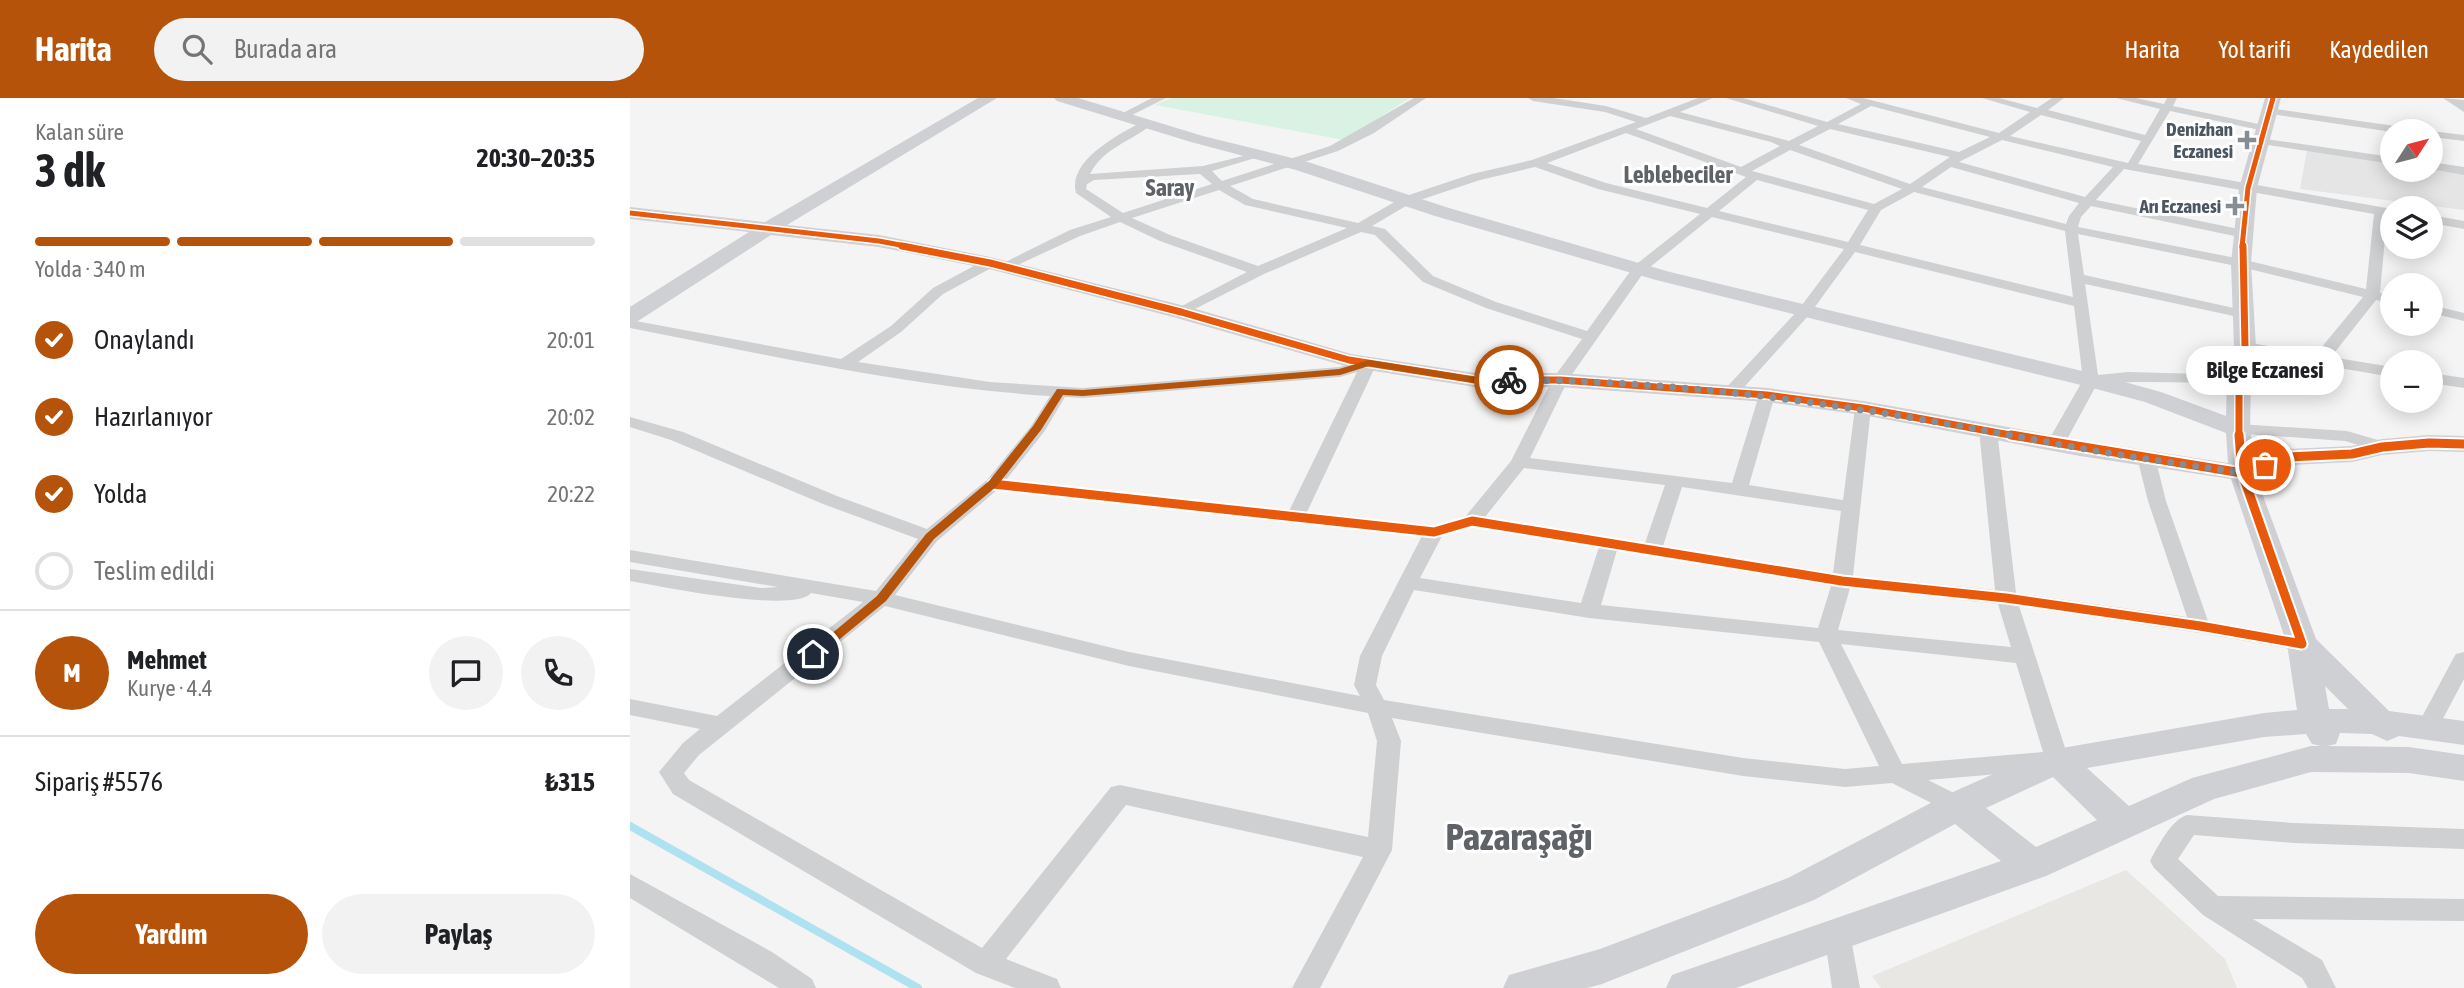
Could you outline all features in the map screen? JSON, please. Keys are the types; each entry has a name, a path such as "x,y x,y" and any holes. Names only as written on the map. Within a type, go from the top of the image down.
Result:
{"street":[{"path":"630,316 767,229 989,98"},
{"path":"1065,98 1146,124 1295,164 1407,201 1639,269 1804,312 2091,380 2153,397 2238,429 2347,436 2382,447"},
{"path":"1122,116 1161,98"},
{"path":"844,364 896,328 938,291 996,265 1119,217 1295,164 1364,136 1421,98"},
{"path":"1533,98 1606,109 1645,121"},
{"path":"1181,312 1259,271 1361,227 1407,201 1476,177 1536,163 1708,98"},
{"path":"1731,98 1954,160 2088,202 2244,234"},
{"path":"1851,98 2125,167 2380,211"},
{"path":"1987,98 2147,139"},
{"path":"1731,392 1804,312 1852,247 1875,208 1912,188 1954,160 2002,136 2059,98"},
{"path":"2121,98 2166,109 2380,128"},
{"path":"2056,443 2091,380 2071,229 2075,216 2125,167 2147,139 2172,98"},
{"path":"2451,98 2464,107"},
{"path":"1472,521 1520,462 1560,380 1639,269 1711,211 1748,174 1789,145 1868,104"},
{"path":"1670,113 1789,145 1842,166 1912,188 2071,229 2241,263 2380,297"},
{"path":"2266,119 2380,157"},
{"path":"2266,119 2248,188 2241,263 2245,347 2239,380 2238,429 2242,473 2302,644 2315,720 2339,759"},
{"path":"1146,124 1106,146 1085,170 1080,190 1101,208 1146,230 1259,271"},
{"path":"1625,129 1748,174 1875,208"},
{"path":"2443,135 2464,138"},
{"path":"1082,182 1092,177 1203,170 1259,155"},
{"path":"1536,163 1602,186 2081,303"},
{"path":"2443,168 2464,172"},
{"path":"1203,170 1221,186 1249,202 1380,232 1428,279 1491,305 1592,337"},
{"path":"630,213 880,241 996,265 1181,312 1349,360 1475,380 1560,380 1767,396 1863,408 2242,473 2288,457 2352,454 2382,447 2461,447"},
{"path":"2443,217 2464,216"},
{"path":"2443,220 2464,225"},
{"path":"2091,380 2128,377 2239,380 2312,374 2320,370 2320,360 2372,295 2380,254"},
{"path":"2078,278 2243,314"},
{"path":"2443,312 2464,317"},
{"path":"630,324 844,364 990,387 1083,393 1340,372 1369,363"},
{"path":"2245,347 2380,370"},
{"path":"1296,516 1369,363"},
{"path":"2443,380 2464,383"},
{"path":"1047,988 986,964 681,787 671,772 691,749 881,598 930,537 993,484 1038,428 1060,391"},
{"path":"1739,489 1767,396"},
{"path":"1863,408 1842,581 1826,635 1895,775 1957,806 2033,865"},
{"path":"630,422 677,436 830,500 930,537"},
{"path":"1988,430 2006,598 2057,760 2124,824"},
{"path":"2146,457 2157,501 2200,626"},
{"path":"1520,462 1739,489 1851,507"},
{"path":"1652,551 1675,481"},
{"path":"993,484 1434,532 1472,521 1842,581 2006,598 2200,626 2302,644 2382,722 2409,760"},
{"path":"1306,988 1379,850 1388,741 1377,706 1364,685 1371,656 1434,532"},
{"path":"1590,611 1609,545"},
{"path":"630,556 881,598 1129,659 1377,706 1743,767 1845,778 2057,760 2264,725 2315,720 2382,722 2464,733"},
{"path":"630,575 761,595 830,590"},
{"path":"1408,583 1590,611 2023,656"},
{"path":"2427,727 2464,659"},
{"path":"630,707 722,725"},
{"path":"1686,988 2033,865 2204,788 2311,759 2409,760 2464,768"},
{"path":"1523,988 1602,966 1801,888 1957,806 2057,760"},
{"path":"986,964 1120,794 1379,850"},
{"path":"2322,988 2312,969 2212,907 2163,861 2187,825 2462,843"},
{"path":"630,885 762,961 802,988"},
{"path":"2212,907 2464,910"},
{"path":"1837,933 1846,988"}],"shaded area":[{"path":"2307,150 2380,161 2380,182 2443,182 2443,170 2464,173 2464,210 2443,207 2443,196 2380,196 2380,199 2300,189"},
{"path":"2126,870 2225,959 2237,988 1881,988 1872,976"}],"green space":[{"path":"1171,98 1410,98 1344,140 1155,105"}],"waterway":[{"path":"630,826 918,988"}],"cycle path":[{"path":"993,484 1434,532 1472,521 1842,581 2006,598 2200,626 2302,644 2242,473 2238,429 2239,380 2245,347 2241,263 2248,188 2273,98"},
{"path":"630,213 879,241 990,263 1181,312 1349,360 1475,380 1560,380 1767,395 1863,408 2080,448 2242,473 2288,457 2352,454 2382,447 2429,443 2464,444"}],"way so far":[{"path":"1509,380 1560,380 1767,396 1863,408 2080,448 2242,473 2265,465"}],"place":[{"name":"Denizhan Eczanesi","path":"2247,140"},
{"name":"Arı Eczanesi","path":"2235,206"},
{"name":"Bilge Eczanesi","path":"2265,465"}],"district":[{"name":"Leblebeciler","path":"1678,175"},
{"name":"Saray","path":"1170,188"},
{"name":"Pazaraşağı","path":"1519,837"}],"route":[{"path":"813,654 881,598 930,537 993,484 1038,428 1060,391 1083,393 1340,372 1369,363 1475,380 1509,380"}]}
